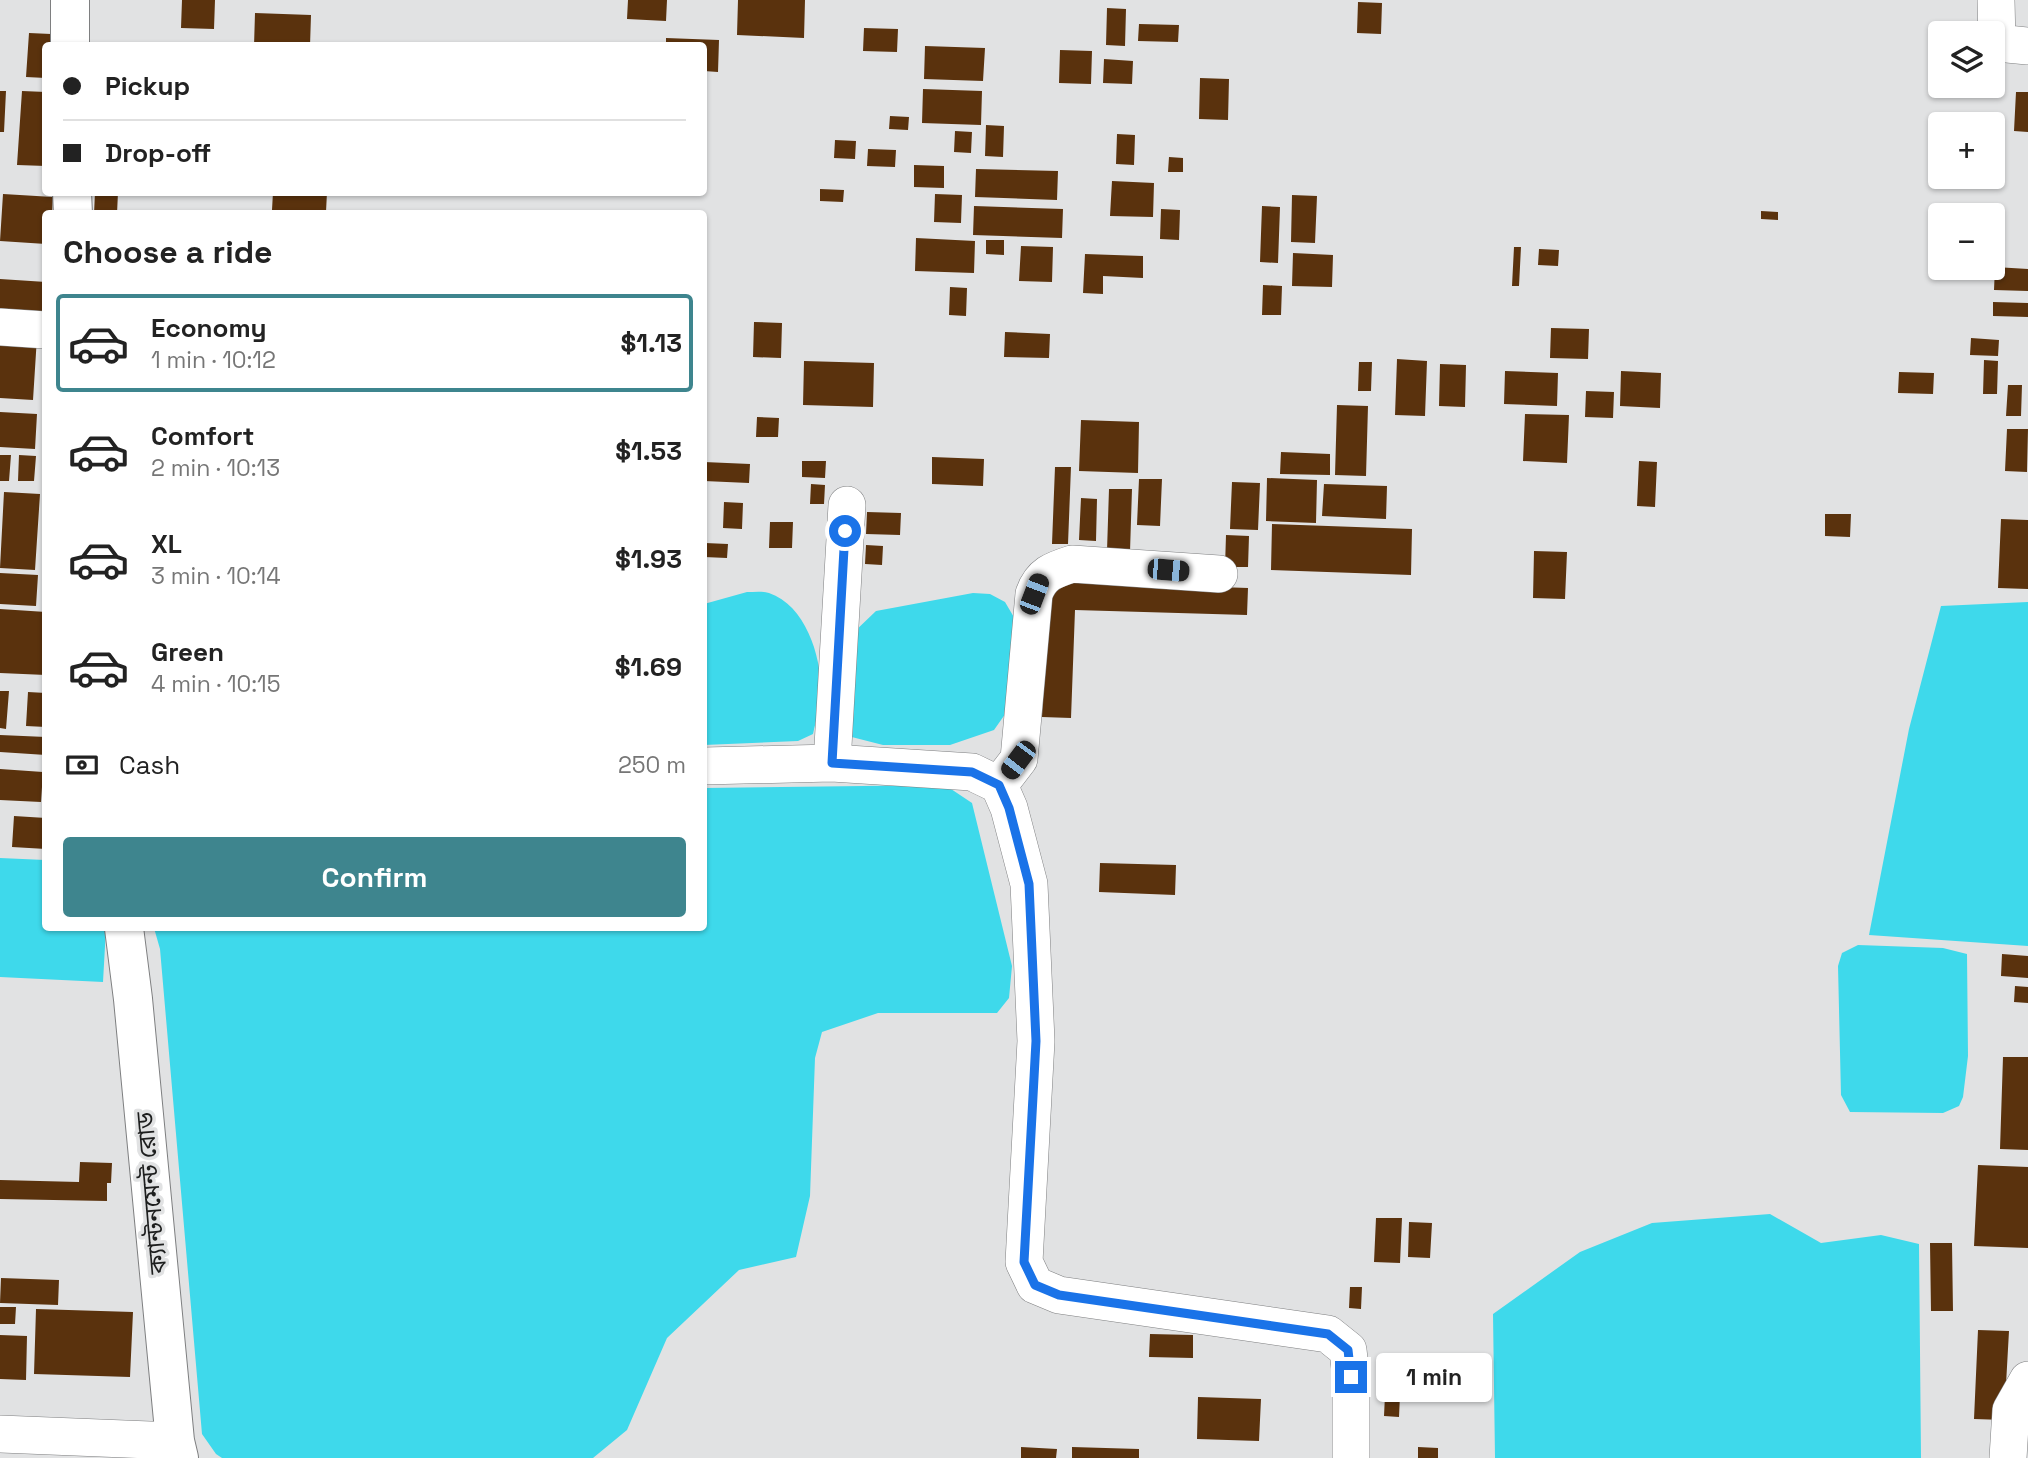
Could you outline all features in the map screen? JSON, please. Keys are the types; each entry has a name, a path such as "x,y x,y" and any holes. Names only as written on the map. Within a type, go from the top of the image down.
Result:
{"main road":[{"path":"69,0 70,42"},
{"name":"ক্যান্টনমেন্ট রোড","path":"124,931 177,1449"}],"street":[{"path":"1996,0 1997,43 2028,46"},
{"path":"0,327 42,330"},
{"path":"832,763 847,505"},
{"path":"999,785 1018,760 1034,594 1040,579 1055,569 1072,564 1219,574"},
{"path":"707,766 832,763 972,772 999,785 1009,808 1029,884 1036,1041 1024,1262 1035,1285 1059,1295 1328,1334 1348,1350 1351,1377 1351,1458"},
{"path":"2008,1458 2011,1410 2028,1380"},
{"path":"0,1434 177,1449"}],"water":[{"path":"747,592 767,592 782,599 792,608 809,633 818,662 821,690 813,734 798,741 707,745 707,603"},
{"path":"973,593 990,594 1005,602 1015,619 1015,700 994,730 950,745 883,745 840,734 852,634 876,611"},
{"path":"2028,602 2028,946 1869,935 1909,729 1941,606"},
{"path":"945,785 972,803 1012,966 1009,998 997,1013 878,1013 822,1032 815,1058 810,1196 796,1257 739,1270 667,1338 627,1430 593,1458 222,1458 216,1454 202,1434 160,949 155,931 707,931 707,788"},
{"path":"0,858 42,860 42,931 106,931 103,982 0,977"},
{"path":"1858,945 1943,948 1967,954 1968,1056 1963,1097 1959,1106 1943,1113 1850,1112 1841,1095 1838,966 1842,953"},
{"path":"1770,1214 1821,1243 1881,1235 1919,1244 1921,1458 1495,1458 1493,1314 1580,1252 1652,1223"}],"building":[{"path":"182,0 215,0 214,29 181,28"},
{"path":"628,0 667,0 666,21 627,19"},
{"path":"738,0 805,0 804,38 737,35"},
{"path":"1358,2 1382,3 1381,34 1357,33"},
{"path":"1107,8 1126,9 1125,46 1106,45"},
{"path":"255,13 311,15 310,42 254,42"},
{"path":"1139,24 1179,25 1178,42 1138,41"},
{"path":"864,28 898,29 897,52 863,51"},
{"path":"29,33 51,34 51,42 42,42 42,78 26,77"},
{"path":"666,38 719,40 718,72 707,71 707,42 666,42"},
{"path":"925,46 985,48 983,81 924,79"},
{"path":"1060,50 1092,51 1091,84 1059,83"},
{"path":"1104,59 1133,61 1132,84 1103,83"},
{"path":"1200,78 1229,79 1228,120 1199,119"},
{"path":"923,89 982,91 981,125 922,123"},
{"path":"0,91 6,91 4,132 0,132"},
{"path":"22,91 42,92 42,166 17,165"},
{"path":"2016,92 2028,92 2028,132 2014,131"},
{"path":"890,116 909,117 908,130 889,129"},
{"path":"986,125 1004,126 1003,157 985,156"},
{"path":"955,131 972,132 971,153 954,152"},
{"path":"1117,134 1135,135 1134,165 1116,164"},
{"path":"835,140 856,141 855,159 834,158"},
{"path":"868,149 896,150 895,167 867,166"},
{"path":"1169,157 1183,158 1183,172 1168,172"},
{"path":"914,165 944,166 944,188 914,187"},
{"path":"976,169 1058,171 1057,200 975,197"},
{"path":"1112,181 1154,183 1153,217 1110,216"},
{"path":"820,189 844,190 843,202 820,201"},
{"path":"3,194 53,197 52,210 42,210 42,244 0,241"},
{"path":"935,194 962,195 961,223 934,222"},
{"path":"1292,195 1317,196 1315,243 1291,242"},
{"path":"95,196 118,196 117,210 94,210"},
{"path":"273,196 327,196 326,210 272,210"},
{"path":"974,206 1063,209 1062,238 973,235"},
{"path":"1262,206 1280,207 1278,263 1260,262"},
{"path":"1161,209 1180,210 1179,240 1160,239"},
{"path":"1761,211 1778,212 1778,220 1761,219"},
{"path":"916,238 975,241 974,273 915,271"},
{"path":"986,240 1004,240 1004,255 986,254"},
{"path":"1021,246 1053,247 1052,282 1019,281"},
{"path":"1514,247 1521,247 1519,286 1512,286"},
{"path":"1539,249 1559,250 1558,266 1538,265"},
{"path":"1293,253 1333,255 1332,287 1292,286"},
{"path":"1085,254 1143,256 1143,278 1103,276 1103,294 1083,293"},
{"path":"2005,268 2028,269 2028,291 1994,290 1994,280 2005,280"},
{"path":"0,279 42,282 42,320 0,317"},
{"path":"1263,285 1282,286 1281,315 1262,315"},
{"path":"950,287 967,288 966,316 949,315"},
{"path":"1993,302 2028,303 2028,317 1993,316"},
{"path":"754,322 782,323 781,358 753,357"},
{"path":"1551,328 1589,329 1588,359 1550,358"},
{"path":"1005,332 1050,334 1049,358 1004,357"},
{"path":"0,335 37,337 33,400 0,398"},
{"path":"1971,338 1999,340 1998,356 1970,355"},
{"path":"1397,359 1427,361 1425,416 1395,415"},
{"path":"1984,360 1998,361 1997,394 1983,394"},
{"path":"804,361 874,363 873,407 803,405"},
{"path":"1359,362 1372,362 1371,391 1358,391"},
{"path":"1440,364 1466,365 1465,407 1439,406"},
{"path":"1505,371 1558,373 1557,406 1504,404"},
{"path":"1621,371 1661,373 1660,408 1620,406"},
{"path":"1899,372 1934,373 1933,394 1898,393"},
{"path":"2008,385 2022,385 2021,416 2006,416"},
{"path":"1586,391 1614,392 1613,418 1585,417"},
{"path":"1337,405 1368,406 1366,476 1335,475"},
{"path":"0,412 37,414 35,449 0,447"},
{"path":"1525,414 1569,415 1567,463 1523,461"},
{"path":"757,417 779,418 778,437 756,437"},
{"path":"1081,420 1139,422 1138,473 1079,471"},
{"path":"2007,429 2028,429 2027,472 2005,471"},
{"path":"1281,452 1330,454 1330,475 1280,474"},
{"path":"0,455 11,455 9,481 0,481"},
{"path":"19,455 36,456 34,481 18,481"},
{"path":"932,457 984,459 983,486 932,484"},
{"path":"802,461 826,461 825,478 802,477"},
{"path":"1639,461 1657,462 1655,507 1637,506"},
{"path":"707,462 750,464 749,483 707,481"},
{"path":"1055,467 1071,467 1068,544 1052,544"},
{"path":"1267,478 1317,480 1316,523 1266,521"},
{"path":"1139,479 1162,479 1160,526 1137,525"},
{"path":"1232,482 1260,483 1258,530 1230,529"},
{"path":"811,484 825,485 824,504 810,504"},
{"path":"1324,484 1387,486 1386,519 1322,516"},
{"path":"1109,489 1132,489 1130,552 1107,551"},
{"path":"4,492 40,494 35,570 0,568"},
{"path":"1081,498 1097,499 1096,541 1079,540"},
{"path":"724,502 743,503 742,529 723,528"},
{"path":"867,512 901,513 900,535 866,534"},
{"path":"1825,514 1851,514 1850,537 1825,536"},
{"path":"2001,519 2028,520 2028,589 1998,588"},
{"path":"770,522 793,522 792,548 769,548"},
{"path":"1272,524 1412,529 1411,575 1271,570"},
{"path":"1226,535 1249,536 1248,567 1225,567"},
{"path":"707,543 728,544 727,558 707,557"},
{"path":"866,545 883,546 882,565 865,564"},
{"path":"1534,551 1567,552 1565,599 1533,598"},
{"path":"0,573 38,575 36,606 0,604"},
{"path":"1046,581 1248,588 1247,615 1075,610 1071,718 1042,717"},
{"path":"0,609 42,612 42,675 0,673"},
{"path":"0,691 9,691 6,729 0,728"},
{"path":"28,692 42,693 42,727 26,726"},
{"path":"0,735 42,737 42,755 0,752"},
{"path":"0,769 42,772 41,802 0,800"},
{"path":"14,816 42,818 42,849 12,847"},
{"path":"1100,863 1176,865 1175,895 1099,892"},
{"path":"2002,954 2028,956 2028,978 2001,976"},
{"path":"2015,986 2028,987 2028,1003 2014,1002"},
{"path":"2003,1057 2028,1057 2028,1150 2000,1149"},
{"path":"80,1162 112,1163 111,1183 107,1183 107,1201 0,1199 0,1180 79,1182"},
{"path":"1978,1165 2028,1167 2028,1248 1974,1246"},
{"path":"1376,1218 1402,1218 1400,1263 1374,1262"},
{"path":"1409,1222 1432,1223 1430,1258 1408,1257"},
{"path":"1930,1243 1952,1243 1953,1311 1931,1311"},
{"path":"1,1278 59,1280 58,1305 0,1303"},
{"path":"1350,1287 1362,1287 1361,1309 1349,1308"},
{"path":"0,1307 16,1307 15,1324 0,1324"},
{"path":"36,1309 133,1312 130,1377 34,1374"},
{"path":"1978,1330 2009,1331 2004,1420 1974,1419"},
{"path":"1150,1334 1193,1335 1193,1358 1149,1357"},
{"path":"0,1335 27,1336 26,1380 0,1379"},
{"path":"1385,1395 1400,1395 1399,1417 1384,1416"},
{"path":"1198,1397 1261,1399 1259,1441 1197,1439"},
{"path":"1021,1447 1057,1449 1056,1458 1021,1458"},
{"path":"1072,1447 1139,1449 1139,1458 1072,1458"},
{"path":"1418,1447 1438,1448 1438,1458 1418,1458"}],"route":[{"path":"845,531 832,763 972,772 999,785 1009,808 1029,884 1036,1041 1024,1262 1035,1285 1059,1295 1328,1334 1348,1350 1351,1377"}]}
